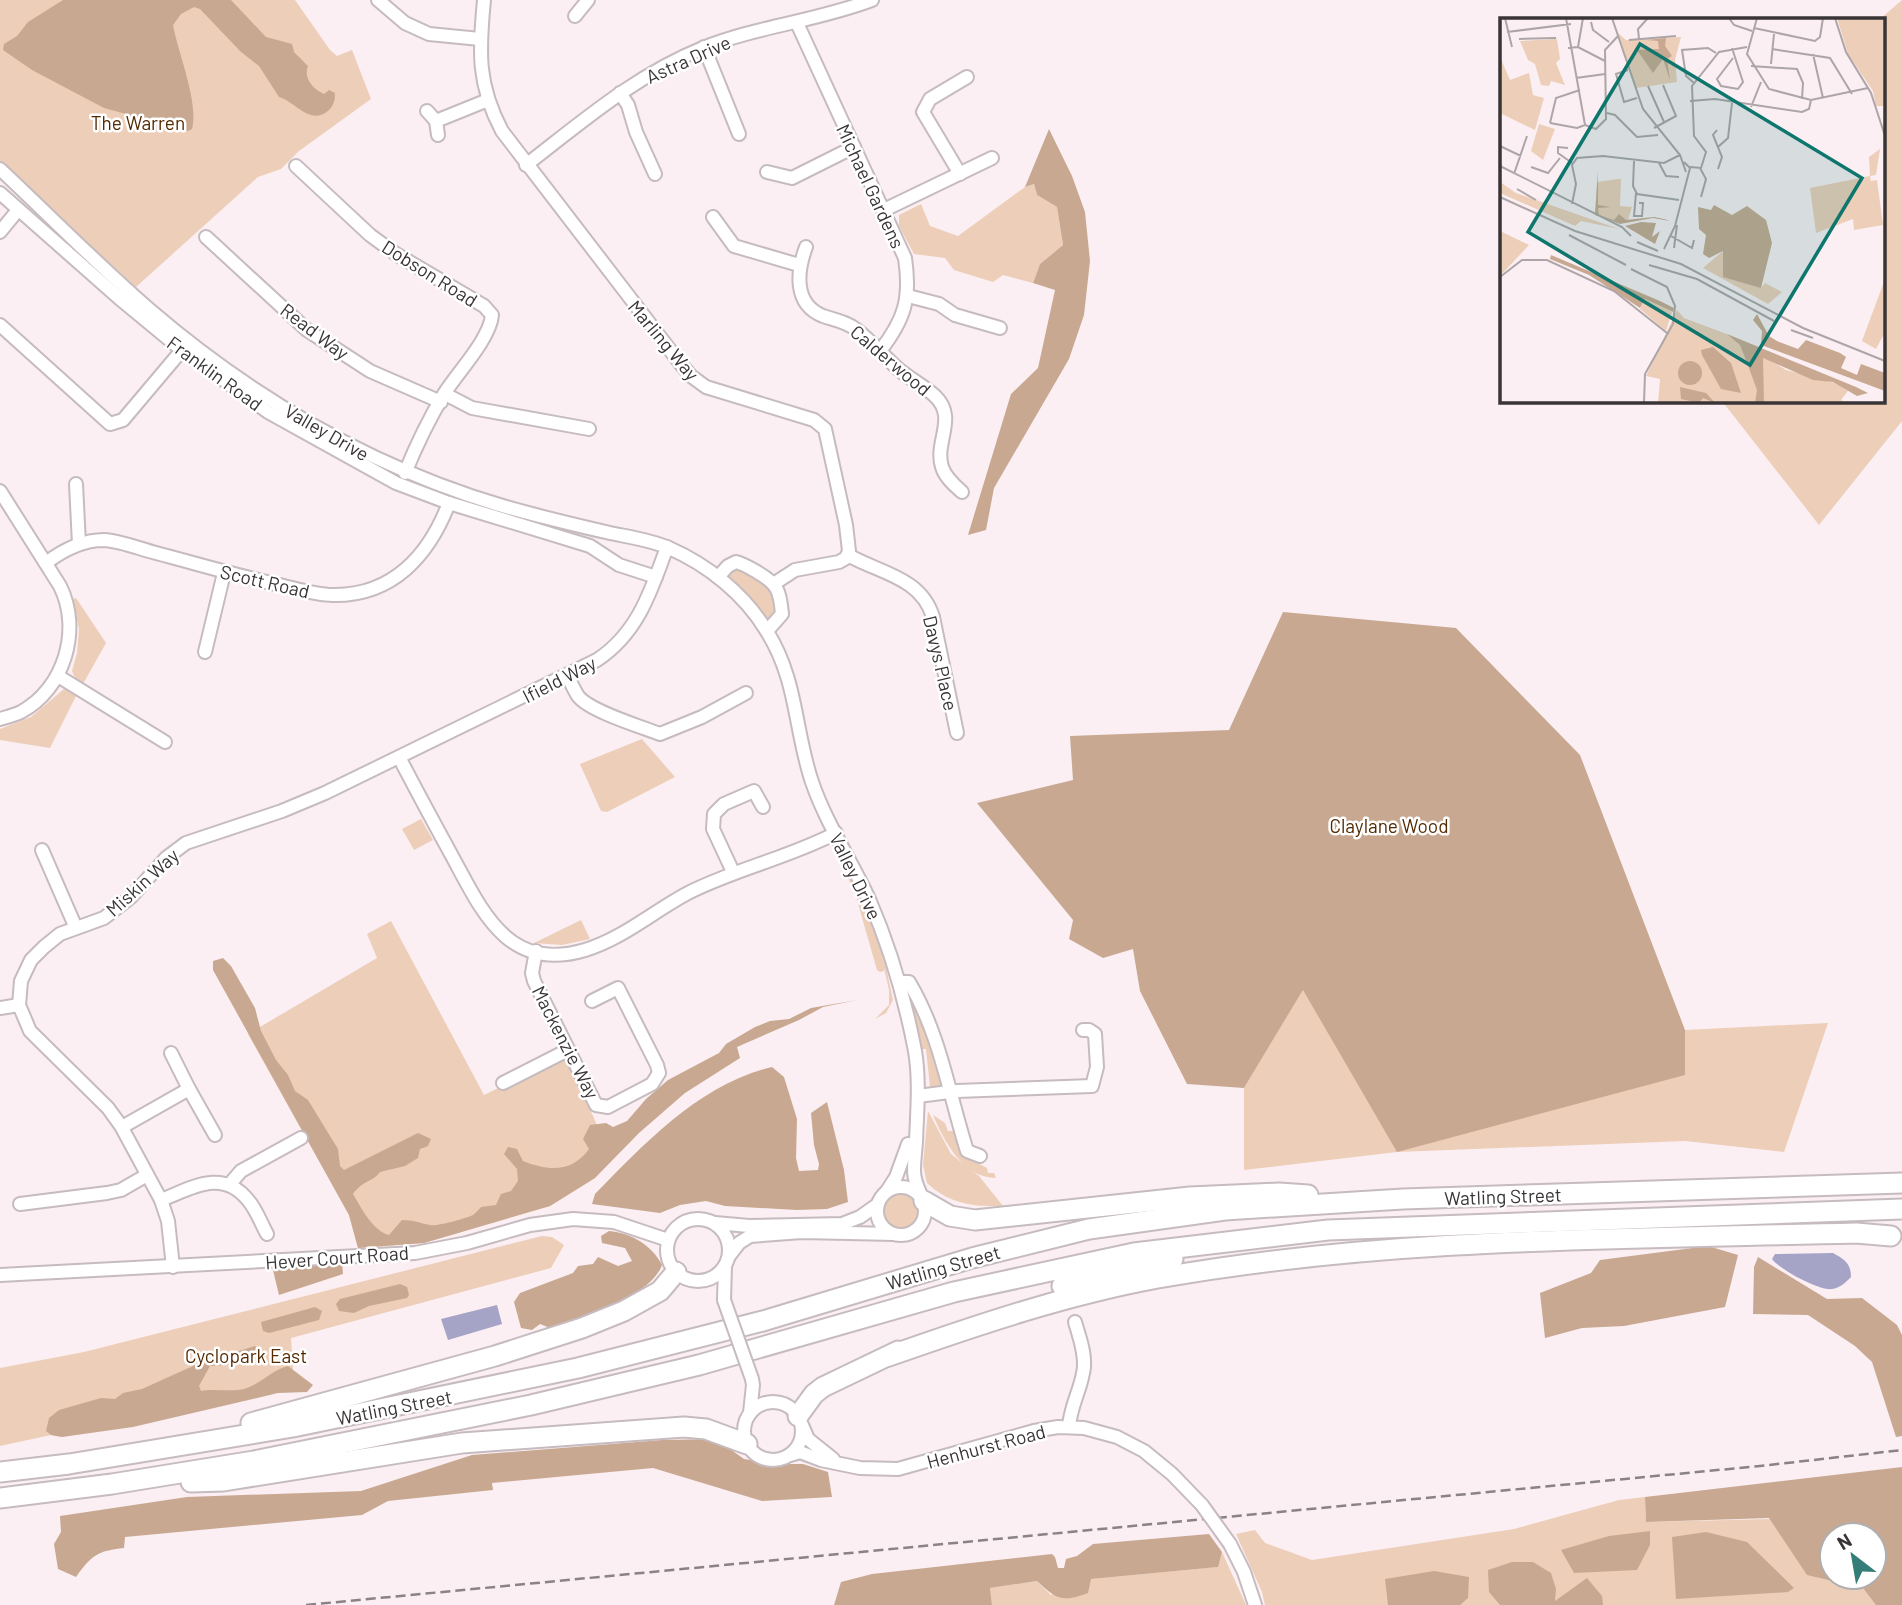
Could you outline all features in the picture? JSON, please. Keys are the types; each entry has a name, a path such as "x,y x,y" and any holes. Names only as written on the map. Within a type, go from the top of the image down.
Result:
{"highway":[{"name":"Watling Street","path":"0,1472 135,1453 306,1424 578,1368 763,1321 972,1258 1089,1229 1225,1210 1355,1202 1902,1183"},
{"path":"924,1201 950,1216 971,1220 1134,1202 1256,1194 1279,1193 1355,1202"},
{"name":"Watling Street","path":"0,1498 112,1485 267,1458 596,1391 769,1346 954,1292 1049,1270 1171,1248 1328,1230 1902,1209"},
{"path":"800,1420 814,1394 823,1387 967,1317 1043,1291 1154,1263 1328,1230"},
{"path":"889,1356 1066,1298 1156,1278 1249,1263 1466,1244 1856,1233 1891,1236"},
{"path":"135,1453 419,1377 582,1328 624,1311 660,1291 676,1272"},
{"path":"112,1485 223,1481 462,1443 684,1427 706,1429 747,1444"}],"street":[{"path":"378,0 405,23 429,34 480,39"},
{"name":"Marling Way","path":"484,0 480,39 481,75 488,100 502,131 692,377 712,389 823,425 848,537 848,555"},
{"path":"575,16 587,0"},
{"name":"Astra Drive","path":"526,165 620,93 657,70 705,47 844,11 872,0"},
{"name":"Michael Gardens","path":"797,23 905,258 908,296 897,330 880,351"},
{"path":"705,47 738,134"},
{"path":"960,174 923,112 930,99 967,77"},
{"path":"620,93 655,174"},
{"path":"438,135 432,116 488,100"},
{"path":"766,172 792,178 853,147"},
{"path":"884,210 992,158"},
{"name":"Dobson Road","path":"296,166 370,235 396,254 489,310 492,315 489,329 443,398 405,473"},
{"name":"Valley Drive","path":"0,169 148,309 191,344 260,393 317,428 405,473 503,506 667,547 718,577 748,606 767,631 787,672 795,698 809,772 877,917 899,982 915,1054 918,1096 913,1173 924,1201"},
{"name":"Franklin Road","path":"0,193 181,350 268,412 396,483 449,503 590,546 619,565 656,577"},
{"path":"0,232 18,210"},
{"path":"713,217 734,246 799,265"},
{"name":"Read Way","path":"206,237 307,330 370,371 472,408 589,429"},
{"name":"Calderwood","path":"806,247 799,265 799,289 803,299 819,314 856,329 895,367 941,403 946,422 941,453 942,466 948,478 962,492"},
{"path":"908,296 939,304 955,315 1000,328"},
{"path":"0,325 110,424 123,420 181,350"},
{"path":"76,484 79,544"},
{"path":"0,491 67,599 69,620 65,658 58,676 41,698 20,713 0,719"},
{"name":"Scott Road","path":"46,563 79,544 105,540 224,573 332,595 366,590 393,578 415,563 440,527 449,503"},
{"name":"Ifield Way","path":"399,757 601,658 622,639 639,617 667,547"},
{"path":"775,583 796,570 838,563 848,555"},
{"name":"Davys Place","path":"848,555 906,582 926,601 933,617 957,733"},
{"path":"718,577 730,564 738,563 775,583 782,614 767,631"},
{"path":"205,652 224,573"},
{"path":"58,676 164,742"},
{"path":"567,676 583,701 617,718 660,734 702,717 746,693"},
{"name":"Mackenzie Way","path":"399,757 487,919 512,942 536,951 559,954 594,947 682,897 733,872 798,850 836,833"},
{"name":"Miskin Way","path":"19,1005 21,982 31,960 60,934 104,918 131,897 166,858 186,843 293,807 399,757"},
{"path":"733,872 713,828 714,814 723,805 754,791 763,807"},
{"path":"42,850 76,928"},
{"name":"Mackenzie Way","path":"536,951 532,973 534,981 596,1105 608,1107 652,1084 659,1073 618,988 592,1001"},
{"path":"899,982 909,983 939,1048 949,1091 953,1126 967,1151 980,1156"},
{"path":"0,1008 19,1005 35,1038 100,1098 122,1128 161,1200 172,1242 173,1267"},
{"path":"918,1096 949,1091 1093,1086 1097,1067 1095,1032"},
{"path":"503,1083 568,1050"},
{"path":"172,1053 215,1135"},
{"path":"122,1128 189,1089"},
{"name":"Valley Drive","path":"887,1191 896,1177 909,1137 915,1128"},
{"path":"229,1185 241,1171 301,1138"},
{"path":"20,1204 121,1190 147,1175"},
{"path":"161,1200 214,1181 229,1185 248,1200 267,1234"},
{"path":"700,1281 718,1274 739,1243 750,1236 802,1232 909,1234 920,1226 926,1214 924,1201 916,1191 908,1187 895,1187 887,1191 877,1205 860,1217 842,1224 749,1226 714,1223"},
{"path":"877,1205 880,1223 894,1234"},
{"name":"Hever Court Road","path":"0,1275 415,1253 467,1243 530,1225 573,1219 614,1222 668,1240"},
{"path":"724,1300 700,1281 683,1277 676,1272 668,1257 668,1240 679,1225 687,1220 706,1219 714,1223 727,1237 724,1300 752,1382 750,1413 744,1428 747,1444"},
{"path":"1069,1427 1069,1412 1084,1368 1075,1322"},
{"name":"Henhurst Road","path":"752,1382 800,1420 808,1439 815,1446 840,1462"},
{"path":"750,1413 757,1406 775,1402"},
{"path":"790,1455 800,1441 800,1420"},
{"name":"Henhurst Road","path":"747,1444 761,1458 771,1460 800,1452 821,1460 873,1469 898,1469 1034,1431 1069,1427 1117,1437 1144,1451 1172,1474 1202,1505 1230,1544 1247,1578 1255,1605"}],"green space":[{"name":"The Warren","path":"0,0 295,0 330,50 337,56 352,50 371,99 299,151 281,169 258,177 136,287 0,163"},
{"path":"63,0 231,0 266,37 292,44 294,52 308,66 308,79 313,86 324,94 329,90 335,93 333,104 323,114 316,116 303,112 279,97 259,66 240,51 200,9 194,7 181,14 173,25 193,105 192,129 188,131 104,108 32,70 3,50 4,44 17,36 28,22"},
{"path":"1902,0 1902,421 1819,525 1723,402 1884,402 1884,18 1881,18"},
{"path":"1049,129 1072,176 1085,212 1090,261 1084,315 1069,359 994,488 986,530 968,535 1011,394 1038,368 1055,290 1033,283 1040,264 1063,245 1057,207 1037,195 1034,184 1025,187"},
{"path":"1034,184 1037,195 1057,207 1063,245 1040,264 1033,283 1003,275 993,282 954,270 945,258 914,254 899,226 899,215 921,204 930,226 958,236 1025,187"},
{"path":"733,566 771,584 780,611 770,621 730,579 728,573"},
{"path":"76,598 106,643 83,684 76,680 72,671 79,629 73,599"},
{"name":"Claylane Wood","path":"1283,612 1456,628 1580,755 1685,1030 1685,1075 1397,1152 1303,990 1244,1088 1187,1084 1140,991 1133,949 1103,958 1069,939 1073,920 977,803 1073,780 1070,736 1229,730"},
{"path":"64,689 78,692 50,748 0,740 0,729 31,717"},
{"path":"642,739 675,777 607,812 601,811 580,764"},
{"path":"421,819 433,840 414,850 402,829"},
{"path":"832,844 840,852 874,923 874,932 877,931 880,939 893,1000 886,1013 875,1019 889,1005 884,968 884,971 877,970 855,893"},
{"path":"581,920 590,939 562,945 534,943"},
{"path":"391,921 484,1095 566,1055 612,1159 595,1178 550,1206 424,1243 358,1248 349,1215 248,1034 377,958 367,934"},
{"path":"223,958 231,966 255,1008 261,1031 276,1060 288,1075 295,1091 308,1100 338,1149 340,1166 344,1170 418,1133 431,1139 428,1146 420,1149 418,1158 405,1166 380,1172 353,1194 377,1229 389,1235 402,1220 438,1225 473,1215 481,1207 496,1205 501,1194 511,1191 518,1181 517,1169 504,1154 508,1147 517,1149 523,1161 541,1167 567,1166 589,1149 583,1139 590,1125 606,1123 613,1127 627,1121 646,1099 668,1080 719,1053 726,1044 755,1027 770,1021 789,1019 811,1008 857,1000 823,1007 737,1047 740,1058 685,1093 639,1133 595,1178 550,1206 424,1243 358,1248 349,1215 213,970 213,961"},
{"path":"907,990 920,1010 943,1083 939,1087 930,1087 926,1049 921,1049"},
{"path":"1303,990 1684,1075 1685,1030 1828,1023 1784,1152 1685,1141 1397,1152 1244,1170 1244,1088"},
{"path":"772,1067 784,1077 797,1119 796,1158 799,1171 818,1170 811,1113 827,1102 844,1170 848,1202 827,1209 797,1210 725,1206 706,1201 680,1205 660,1213 592,1204 595,1194 675,1118 721,1087"},
{"path":"928,1111 951,1154 979,1176 1003,1206 962,1203 944,1196 927,1183 923,1165"},
{"path":"933,1115 945,1123 948,1131 955,1131 968,1158 987,1168 988,1173 994,1173 996,1178 974,1172 964,1165 949,1146"},
{"path":"901,1193 914,1198 919,1211 914,1224 901,1229 888,1224 883,1211 888,1198"},
{"path":"609,1231 633,1237 647,1246 662,1265 655,1276 630,1296 596,1312 550,1328 540,1324 532,1330 521,1328 514,1302 520,1293 573,1273 578,1266 593,1264 598,1257 618,1266 632,1261 625,1248 602,1243 601,1236"},
{"name":"Cyclopark East","path":"542,1236 552,1237 564,1245 551,1268 291,1338 294,1387 62,1437 51,1435 0,1446 0,1368 84,1352"},
{"path":"1708,1246 1738,1255 1725,1307 1624,1326 1582,1328 1545,1338 1540,1293 1591,1273 1600,1260"},
{"path":"1758,1257 1827,1299 1862,1298 1897,1325 1902,1335 1902,1436 1896,1437 1872,1362 1855,1346 1808,1315 1753,1314 1754,1267"},
{"path":"342,1263 343,1274 279,1295 272,1266"},
{"path":"400,1284 407,1287 407,1298 369,1306 354,1313 339,1311 336,1304 340,1299"},
{"path":"315,1307 322,1311 319,1320 269,1333 263,1331 261,1322"},
{"path":"255,1346 264,1355 234,1359 229,1365 210,1366 199,1386 201,1391 247,1388 288,1366 313,1385 307,1392 278,1393 133,1427 62,1437 46,1431 49,1418 59,1410 101,1398 115,1399 123,1393 142,1389 193,1366 202,1358 226,1355"},
{"path":"716,1439 744,1459 774,1464 803,1464 828,1472 832,1497 762,1501 653,1468 492,1483 493,1490 388,1501 362,1515 125,1537 124,1548 96,1555 76,1577 58,1569 54,1544 61,1532 60,1516 187,1497 361,1491 472,1455 662,1440"},
{"path":"1902,1467 1902,1605 1876,1605 1865,1591 1888,1591 1888,1521 1818,1521 1818,1578 1807,1575 1769,1518 1646,1522 1645,1497"},
{"path":"1645,1497 1646,1522 1902,1516 1902,1605 1265,1605 1262,1592 1236,1534 1255,1530 1265,1543 1312,1560 1514,1529 1619,1500"},
{"path":"1650,1531 1650,1545 1637,1570 1574,1573 1561,1550 1609,1536"},
{"path":"1706,1532 1747,1542 1794,1588 1788,1592 1676,1599 1672,1537"},
{"path":"1209,1534 1222,1552 1218,1567 1091,1579 1088,1593 1072,1598 1055,1595 1037,1581 990,1588 992,1605 834,1605 841,1582 872,1574 1052,1554 1058,1568 1064,1568 1066,1559 1077,1556 1093,1544"},
{"path":"1222,1552 1246,1605 992,1605 990,1588 1037,1581 1051,1595 1090,1579 1217,1567"},
{"path":"1512,1562 1533,1562 1551,1573 1556,1589 1555,1601 1587,1578 1602,1596 1603,1605 1500,1605 1489,1592 1488,1570"},
{"path":"1434,1571 1469,1577 1468,1598 1460,1605 1388,1605 1385,1579"}],"water":[{"path":"1833,1253 1846,1262 1851,1277 1832,1289 1818,1287 1800,1278 1772,1259 1775,1254"},
{"path":"497,1305 502,1324 448,1340 441,1319"}],"railway":[{"path":"306,1605 1760,1466 1902,1450"}]}
